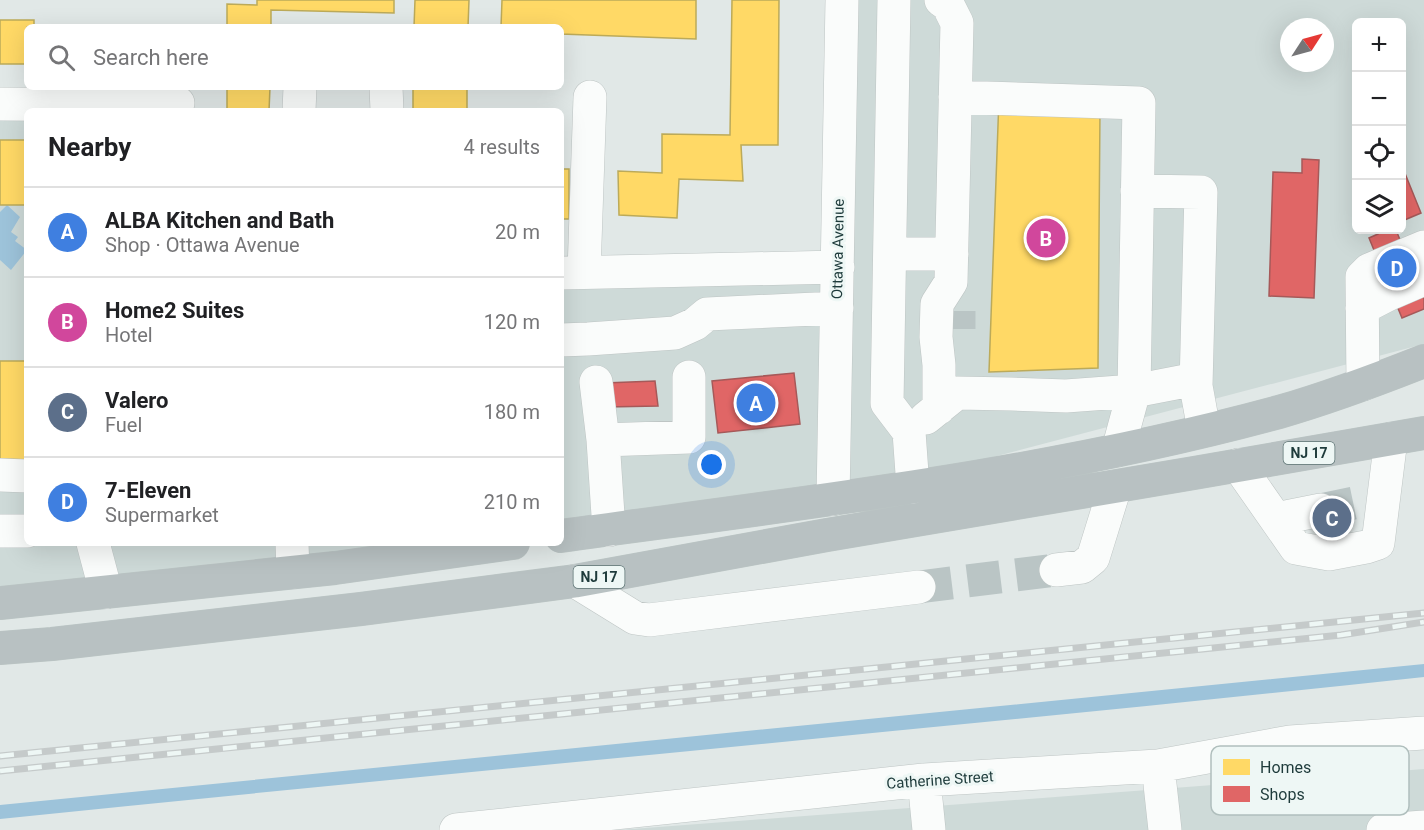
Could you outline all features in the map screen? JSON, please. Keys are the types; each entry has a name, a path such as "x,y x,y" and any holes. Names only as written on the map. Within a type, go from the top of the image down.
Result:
{"highway":[{"path":"564,536 914,487 1139,447 1280,412 1424,362"},
{"path":"1194,473 1398,431 1424,423"},
{"name":"NJ 17","path":"0,648 325,613 575,581 827,535 1424,433"},
{"path":"0,603 106,592 293,558 466,546"}],"street":[{"name":"Ottawa Avenue","path":"833,499 842,0"},
{"path":"894,0 887,403 909,432 914,487"},
{"path":"941,0 948,5 957,23 955,294 948,400"},
{"path":"299,108 300,90"},
{"path":"386,90 387,108"},
{"path":"590,97 572,272 838,267"},
{"path":"955,97 1139,103 1134,391 1118,450"},
{"path":"0,104 143,108 178,100"},
{"path":"1137,191 1201,192 1196,386 1204,430"},
{"path":"1363,384 1362,277 1369,270 1424,247"},
{"path":"890,254 955,294"},
{"path":"1362,307 1424,263"},
{"path":"1362,307 1424,279"},
{"path":"1362,307 1392,306 1424,293"},
{"path":"948,400 939,364 936,337 937,304 955,294"},
{"path":"564,340 675,333 695,324 707,314 837,308"},
{"path":"603,440 689,437 689,376"},
{"path":"909,432 948,400 1011,394 1066,396 1134,391 1196,379"},
{"path":"596,382 603,440 609,530"},
{"path":"1239,465 1296,548 1329,554 1366,548 1378,543 1371,507 1391,439"},
{"path":"0,475 24,476"},
{"path":"1056,570 1082,567 1093,558 1115,486"},
{"path":"1281,526 1323,517"},
{"path":"0,531 24,531"},
{"path":"94,546 106,592"},
{"path":"575,581 635,618 649,620 919,587"},
{"name":"Catherine Street","path":"1268,746 1290,742 1424,733"},
{"name":"Catherine Street","path":"456,830 924,780 1158,766 1211,756"},
{"path":"1158,766 1165,830"},
{"path":"924,780 929,830"},
{"path":"1383,830 1424,827"}],"shaded area":[{"path":"842,0 1424,0 1424,344 833,499 564,532 564,273 838,267"},
{"path":"0,104 24,110 24,546 443,546 0,600"},
{"path":"1424,769 1424,830 619,830 1211,785 1211,815 1409,815 1409,770"}],"water":[{"path":"7,205 20,217 11,232 18,237 15,241 24,248 24,254 11,270 0,260 0,212"},
{"path":"1424,664 1424,677 0,819 0,805"}],"building: Homes":[{"path":"257,0 394,0 394,13 271,10 271,24 227,24 227,4 257,5"},
{"path":"415,0 469,0 468,24 414,24"},
{"path":"502,0 696,0 696,39 564,34 564,24 501,24"},
{"path":"732,0 779,0 778,145 741,145 743,181 679,179 677,218 619,215 618,171 662,173 662,134 730,135"},
{"path":"0,20 34,20 34,24 24,24 24,64 0,64"},
{"path":"227,90 270,90 269,108 227,108"},
{"path":"413,90 467,90 467,108 413,108"},
{"path":"999,98 1100,108 1098,368 989,372"},
{"path":"0,140 24,140 24,205 0,205"},
{"path":"564,169 569,169 569,219 564,219"},
{"path":"0,361 24,361 24,460 0,459"}],"building: Shops":[{"path":"1302,159 1319,160 1314,298 1269,296 1273,172 1302,173"},
{"path":"1406,176 1421,213 1406,219"},
{"path":"1378,234 1398,234 1424,299 1424,309 1402,318 1369,238"},
{"path":"794,373 800,424 718,433 712,381"},
{"path":"655,381 658,406 606,407 605,383"}],"tunnel":[{"path":"959,311 959,329"},
{"path":"1321,510 1359,502"},
{"path":"919,587 1056,570"}],"railway":[{"path":"0,756 1424,613"},
{"path":"0,771 1341,635 1424,622"}],"place":[{"name":"Home2 Suites","path":"1046,238"},
{"name":"7-Eleven","path":"1397,268"},
{"name":"ALBA Kitchen and Bath","path":"756,403"},
{"name":"Valero","path":"1332,518"}]}
